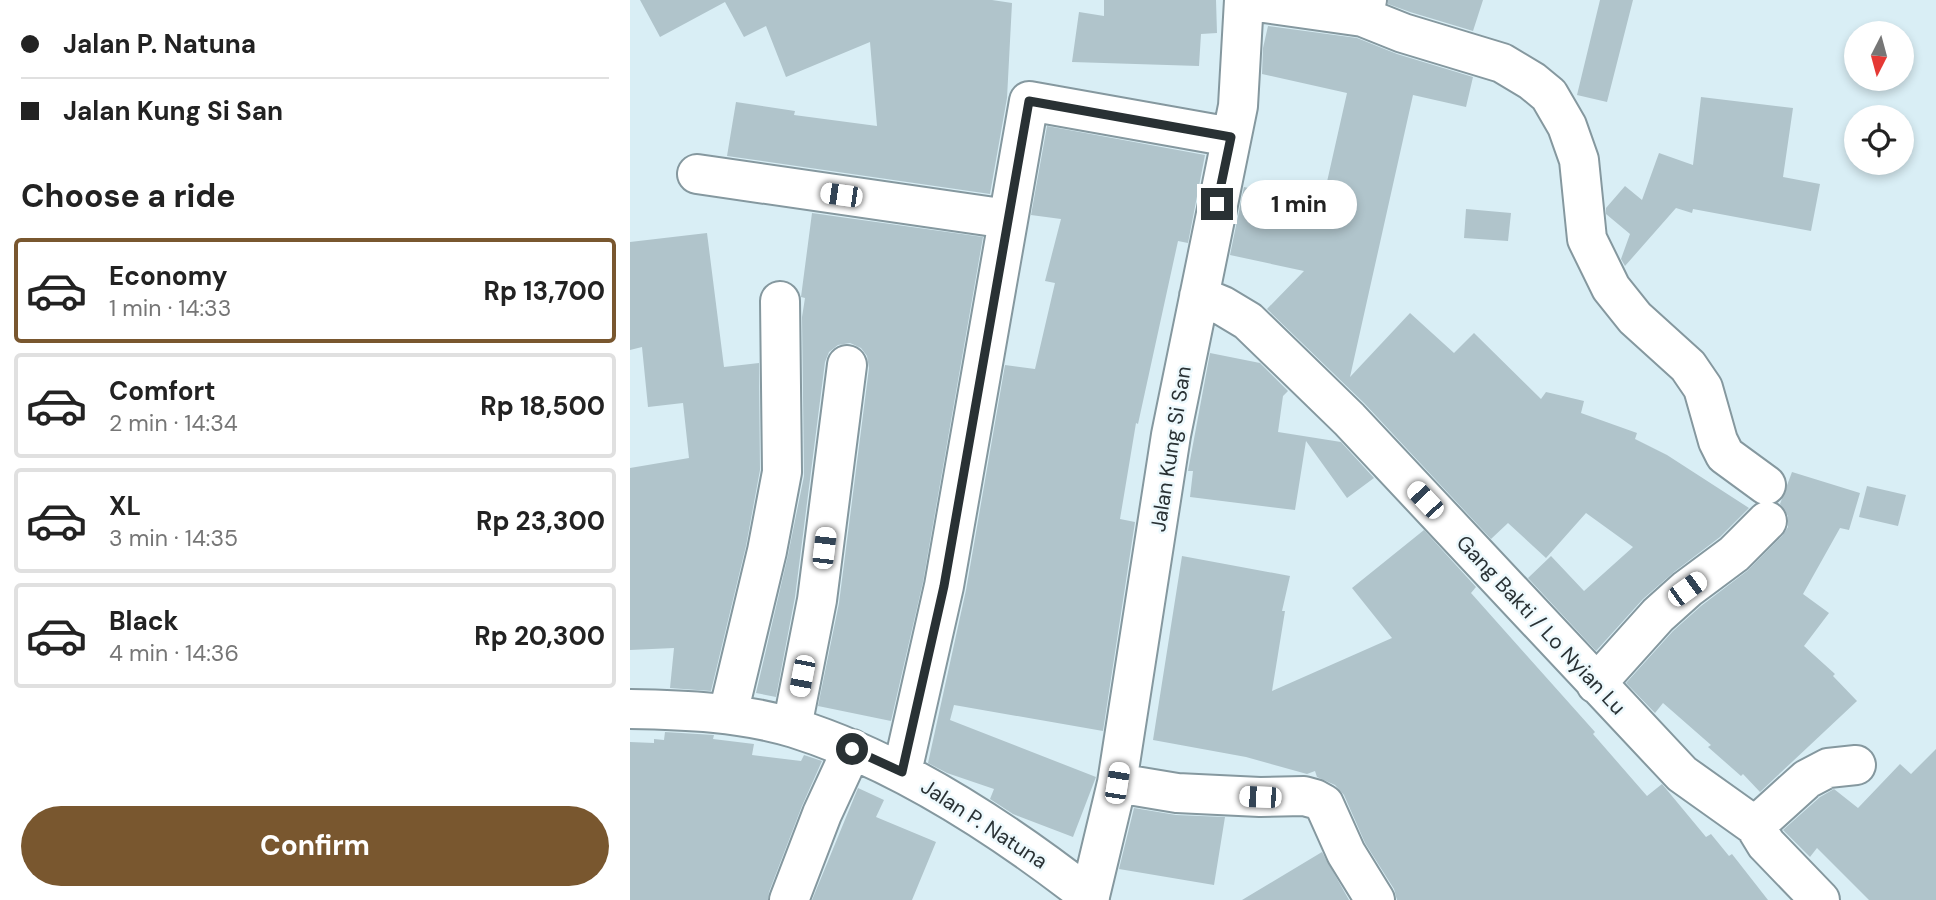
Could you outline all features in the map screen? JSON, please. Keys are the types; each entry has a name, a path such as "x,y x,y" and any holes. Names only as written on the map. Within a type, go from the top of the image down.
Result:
{"street":[{"path":"1244,0 1365,8 1404,33 1502,63 1549,95 1567,125 1579,160 1587,239 1611,288 1635,318 1688,366 1703,388 1718,442 1725,455 1766,503 1734,554 1657,615 1596,684"},
{"name":"Jalan Kung Si San","path":"1090,898 1117,783 1171,435 1238,106 1244,0"},
{"path":"902,772 944,586 1029,101 1231,137"},
{"path":"697,174 1008,219"},
{"name":"Gang Bakti / Lo Nyian Lu","path":"1199,296 1248,321 1349,419 1682,774 1755,826 1766,844 1820,900"},
{"path":"728,714 767,551 782,472 780,301"},
{"path":"792,727 817,600 848,365"},
{"name":"Jalan P. Natuna","path":"630,709 728,714 792,727 852,749 902,772 1051,866 1090,898"},
{"path":"789,900 822,814 852,749"},
{"path":"1755,826 1807,779 1828,768 1856,765"},
{"path":"1117,783 1188,794 1304,796 1315,799 1324,804 1346,853 1375,900"}],"building":[{"path":"640,0 992,0 1012,3 1007,98 990,194 727,156 736,102 795,111 794,115 877,126 870,42 786,77 766,26 744,37 725,2 660,37"},
{"path":"1104,0 1216,0 1217,33 1201,34 1199,66 1072,62 1079,12 1104,16"},
{"path":"1388,0 1483,0 1473,31 1388,4"},
{"path":"1600,0 1633,0 1607,102 1577,95"},
{"path":"1268,26 1357,38 1397,54 1473,77 1466,107 1413,95 1350,377 1410,313 1454,353 1474,333 1541,399 1546,392 1584,401 1581,413 1637,433 1635,439 1667,455 1749,508 1720,537 1643,599 1596,651 1528,578 1551,556 1584,591 1633,547 1586,513 1546,558 1508,523 1491,539 1364,403 1267,309 1304,271 1230,255 1244,187 1322,204 1347,93 1262,74 1263,48"},
{"path":"1701,97 1793,108 1783,177 1820,184 1811,231 1693,209 1692,213 1676,208 1625,266 1621,259 1630,234 1606,214 1606,208 1625,186 1642,200 1659,153 1693,165"},
{"path":"1047,126 1205,155 1188,243 1178,241 1138,424 1136,423 1120,519 1135,522 1103,731 954,705 950,720 1096,777 1073,837 1013,814 990,799 994,789 947,773 928,763 966,590 1005,365 1035,369 1055,283 1045,281 1061,219 1031,215"},
{"path":"1466,209 1511,213 1508,241 1464,238"},
{"path":"812,213 983,237 923,582 891,721 818,706 839,603 869,368 867,356 861,348 850,343 838,345 829,352 825,362 795,597 776,697 756,693 804,476 802,317 805,298 801,297"},
{"path":"707,233 724,367 759,363 760,470 746,546 711,691 670,688 674,648 630,650 630,468 689,458 683,403 648,407 642,347 630,350 630,242"},
{"path":"1210,353 1260,363 1288,391 1283,396 1278,432 1341,442 1374,478 1347,498 1306,441 1295,510 1190,497 1193,471 1188,471"},
{"path":"1792,472 1860,493 1849,530 1840,528 1803,594 1829,613 1804,646 1835,674 1833,676 1857,701 1760,792 1663,703 1655,713 1626,683 1673,631 1747,571 1782,536 1788,527 1788,516 1780,504"},
{"path":"1867,486 1906,495 1898,526 1859,517"},
{"path":"1424,530 1476,587 1471,593 1595,732 1593,734 1647,796 1662,784 1706,837 1711,834 1729,856 1732,854 1768,900 1397,900 1394,889 1365,843 1344,795 1335,785 1317,777 1315,771 1307,774 1246,757 1153,740 1182,556 1290,576 1282,611 1285,611 1272,691 1392,638 1352,588"},
{"path":"665,732 714,735 713,739 754,744 752,755 801,761 804,755 822,761 802,806 768,900 630,900 630,742 654,743 654,739 664,740"},
{"path":"1936,749 1936,900 1869,900 1817,848 1810,857 1783,830 1820,797 1834,789 1858,808 1900,764 1911,774"},
{"path":"858,788 884,800 876,817 936,842 912,900 812,900"},
{"path":"1134,808 1176,815 1225,817 1214,885 1119,869"},
{"path":"1322,852 1349,900 1242,900"}],"route":[{"path":"852,749 902,772 944,586 966,470 1029,101 1231,137 1217,204"}]}
